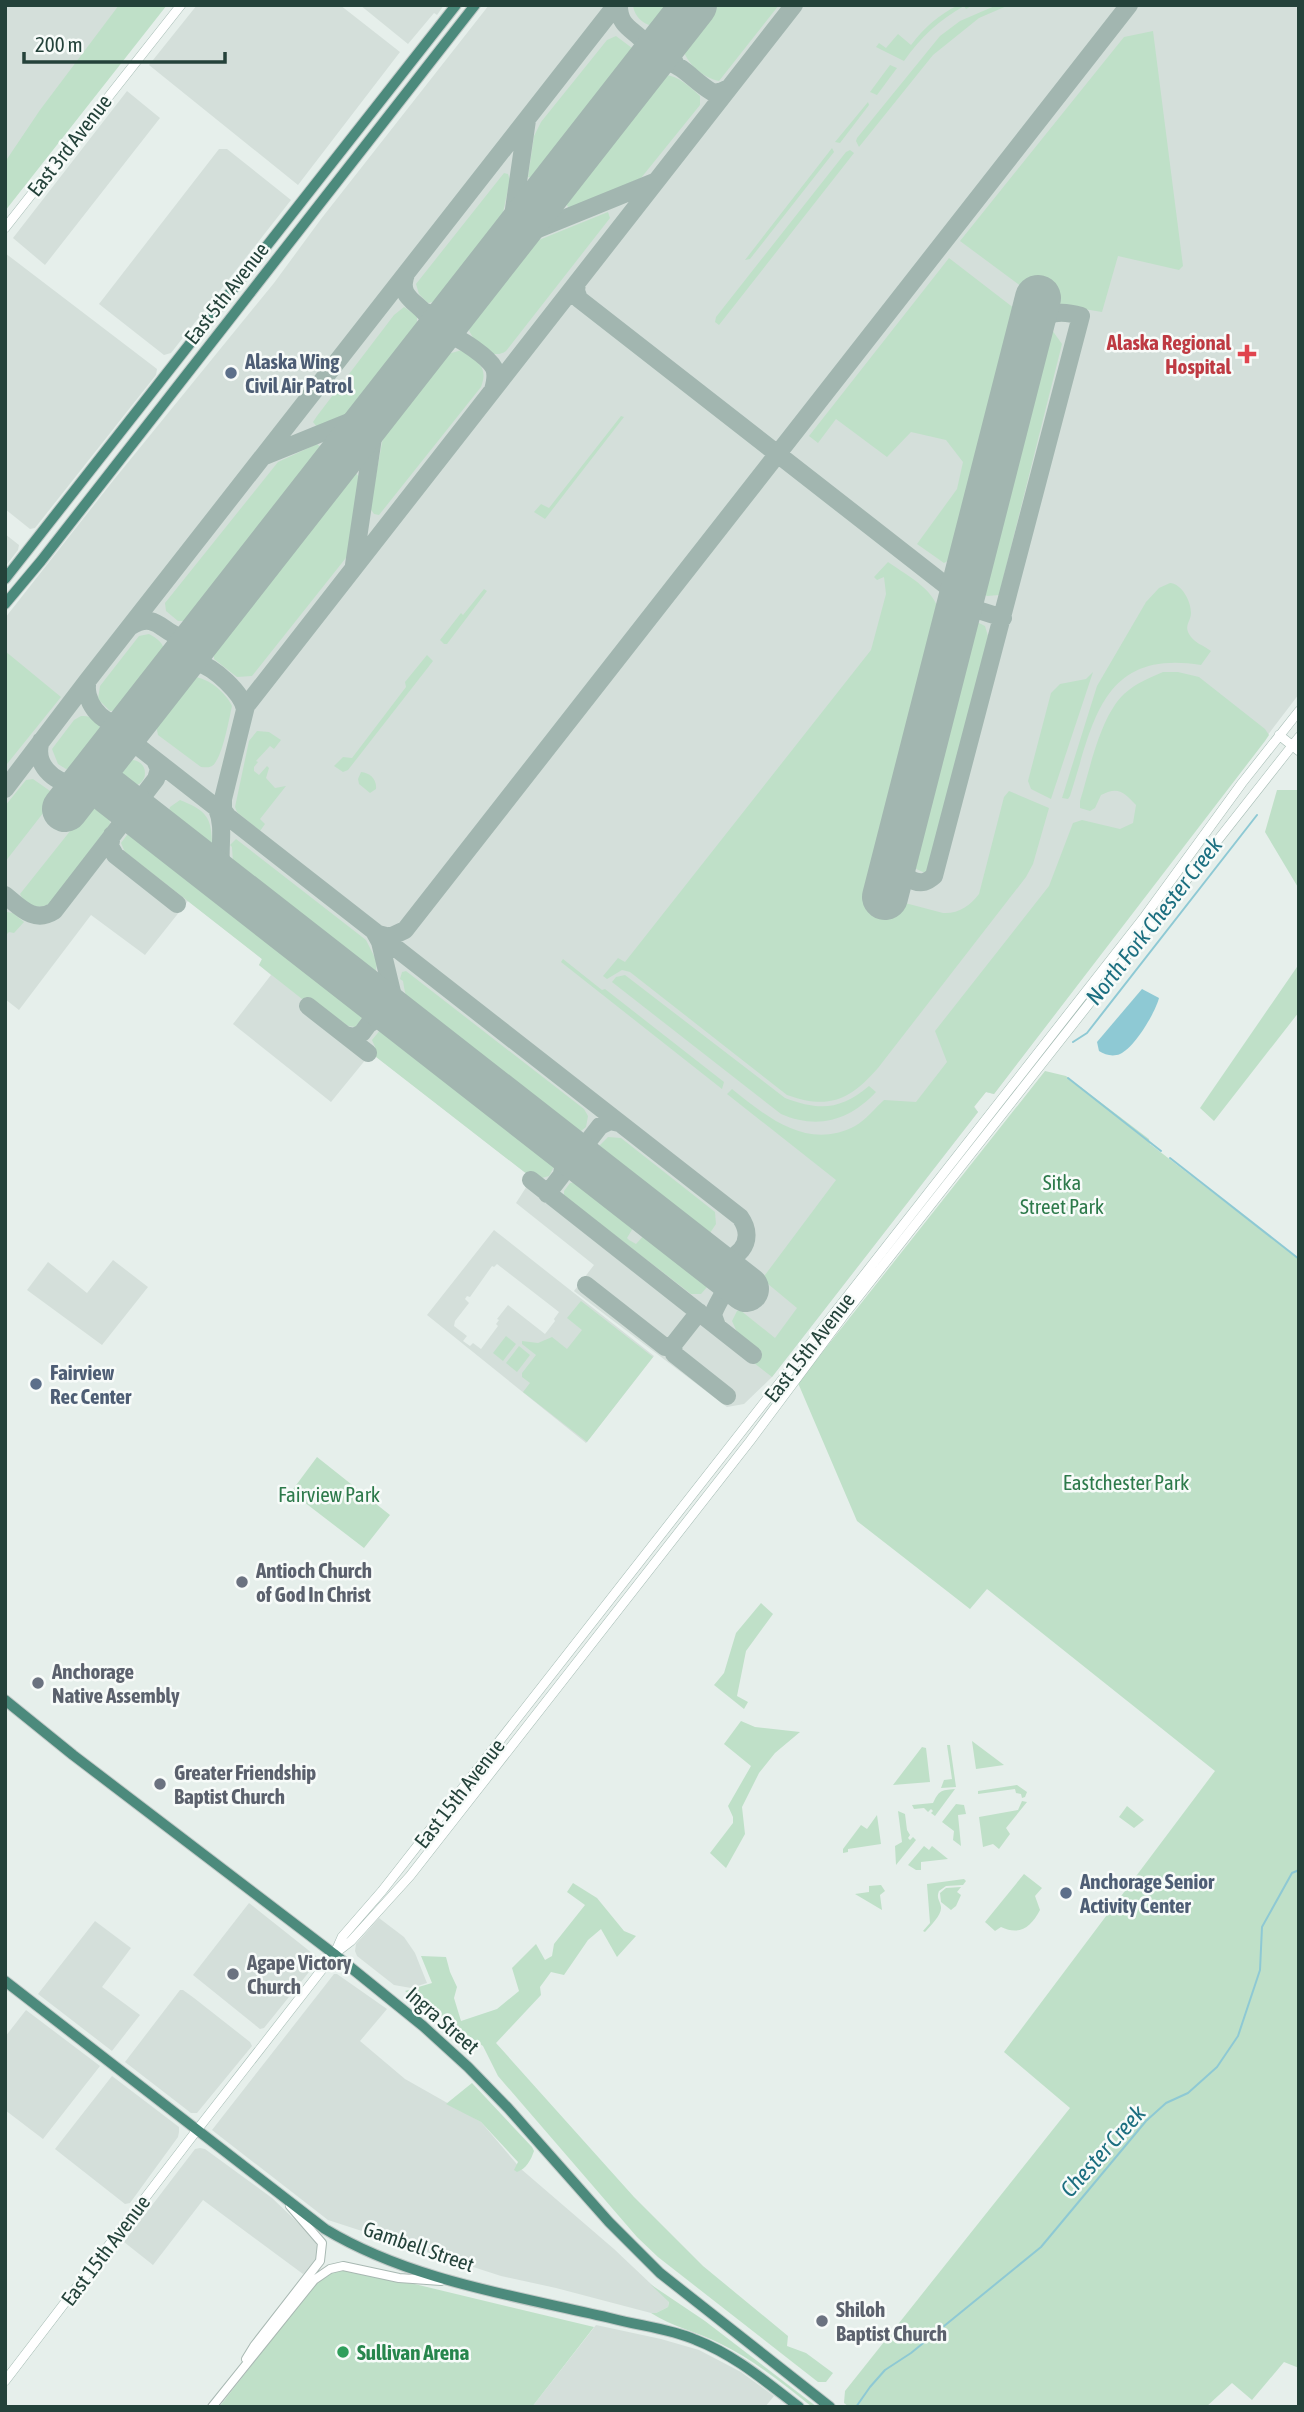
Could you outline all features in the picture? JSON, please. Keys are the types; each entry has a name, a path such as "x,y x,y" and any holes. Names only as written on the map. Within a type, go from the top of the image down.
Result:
{"highway":[{"name":"East 5th Avenue","path":"5,579 456,5"},
{"name":"East 5th Avenue","path":"5,604 475,5"},
{"name":"Ingra Street","path":"5,1700 423,2026 468,2067 548,2151 609,2222 660,2273 827,2404"},
{"name":"Gambell Street","path":"5,1980 325,2229 346,2242 412,2268 464,2283 694,2339 731,2356 799,2407"}],"main road":[{"name":"East 3rd Avenue","path":"5,228 181,5"},
{"name":"East 15th Avenue","path":"5,2381 334,1954 342,1937 382,1891 1146,916 1299,711"},
{"path":"1282,732 1299,737"},
{"path":"1282,732 1295,748"},
{"name":"East 15th Avenue","path":"334,1954 351,1941 410,1876 743,1450 852,1304 1295,748 1299,737"}],"street":[{"path":"238,2374 254,2346 320,2261 323,2251 317,2236 304,2225 281,2193"},
{"path":"212,2407 314,2280 330,2269 343,2266 399,2278 464,2283"}],"shaded area":[{"path":"5,5 141,5 5,176"},
{"path":"197,5 340,5 400,52 298,185 149,65"},
{"path":"360,5 444,5 408,44"},
{"path":"489,5 1299,5 1299,694 994,1094 986,1092 974,1106 978,1112 772,1377 744,1404 727,1407 574,1291 594,1265 516,1203 532,1178 371,1053 331,1102 233,1024 271,975 259,965 262,959 188,901 145,955 91,915 19,1010 5,999 5,618 274,283"},
{"path":"127,91 160,118 45,265 13,238"},
{"path":"219,149 227,149 291,200 171,353 164,355 99,304"},
{"path":"5,253 157,369 156,375 35,528 30,529 5,509"},
{"path":"5,534 19,545 5,567"},
{"path":"494,1230 654,1356 586,1443 427,1315","holes":["497,1264 559,1312 545,1334 508,1305 497,1319 498,1326 481,1349 473,1343 470,1346 463,1341 467,1336 454,1326 469,1303 465,1299 467,1296 470,1297 492,1266"]},
{"path":"113,1260 148,1287 102,1345 27,1290 48,1262 87,1293"},
{"path":"249,1903 317,1957 317,1962 264,2028 260,2029 193,1975"},
{"path":"379,1918 404,1937 415,1953 427,1983 411,1988 394,1985 357,1956 356,1944"},
{"path":"95,1921 131,1948 102,1987 140,2015 112,2051 38,1994"},
{"path":"334,1974 387,2009 360,2041 405,2079 481,2122 521,2169 614,2249 669,2301 668,2307 651,2313 501,2276 328,2220 212,2130"},
{"path":"180,1990 194,1998 252,2046 197,2113 191,2113 125,2062"},
{"path":"26,2010 100,2066 43,2139 5,2110 5,2037"},
{"path":"112,2076 179,2127 178,2137 130,2203 125,2204 55,2149"},
{"path":"200,2148 272,2198 314,2238 320,2254 310,2268 303,2274 203,2200 153,2265 124,2242 195,2149"},
{"path":"596,2325 699,2350 741,2372 774,2396 765,2407 532,2407"}],"green space":[{"path":"119,5 167,5 5,211 5,162 40,110"},
{"path":"671,5 652,26 639,19 633,6"},
{"path":"716,5 779,5 719,81 707,77 695,68 687,58 683,46"},
{"path":"959,5 973,5 966,9 964,6 939,23 904,61 876,47 879,43 886,48 898,34 911,45 932,22"},
{"path":"997,5 1009,5 979,18 933,55 859,147 857,138 940,36 960,21"},
{"path":"1153,31 1183,266 1179,270 1118,256 1102,312 1048,303 960,241 1124,37"},
{"path":"616,36 632,48 631,55 532,178 528,177 534,136 541,122 607,40"},
{"path":"890,65 897,68 877,95 870,92"},
{"path":"664,75 688,85 700,96 700,105 641,178 570,209 565,203"},
{"path":"868,102 869,105 840,143 835,142"},
{"path":"832,148 834,152 750,259 745,260"},
{"path":"850,150 854,153 719,325 715,322 716,317"},
{"path":"504,173 508,174 510,180 501,222 438,301 428,303 419,294 416,284"},
{"path":"608,212 610,218 506,351 494,354 478,344 468,327 534,242"},
{"path":"949,258 1019,312 959,555 944,563 917,544 957,489 963,462 946,440 911,432 887,457 836,419 818,443 809,436"},
{"path":"404,307 417,316 417,329 352,411 317,427 313,422 317,416 394,315"},
{"path":"1052,330 1062,344 999,595 987,596 980,592 978,584 1039,345 1047,332"},
{"path":"462,350 480,365 484,374 481,387 379,515 374,514 370,508 384,432 448,354"},
{"path":"621,416 624,417 545,519 534,512 541,504 549,508"},
{"path":"317,444 322,448 187,621 178,621 166,611 165,603 278,462"},
{"path":"356,473 359,477 349,554 252,676 237,677 214,659 214,650"},
{"path":"888,562 929,593 940,619 871,894 943,913 963,908 979,894 1004,797 1009,791 1049,808 1033,864 1026,877 878,1068 848,1095 815,1102 787,1095 630,972 622,970 607,979 603,976 618,958 625,962 871,650 886,594 884,577 877,580 874,577"},
{"path":"1170,583 1182,590 1189,603 1189,634 1211,651 1201,665 1168,663 1142,668 1122,680 1107,697 1096,718 1070,796 1068,799 1062,798 1097,686 1146,602 1159,588"},
{"path":"484,589 487,591 447,644 444,644 440,640"},
{"path":"979,623 985,626 988,636 934,864 925,873 914,868 912,861 967,629 971,624"},
{"path":"149,634 160,642 164,654 121,710 110,711 98,699 100,686 139,636"},
{"path":"5,651 61,697 7,764 5,776"},
{"path":"427,655 433,661 348,770 343,772 334,766 343,757 352,758"},
{"path":"1093,672 1051,799 1031,789 1028,781 1051,693 1060,684 1086,679"},
{"path":"1163,672 1199,677 1269,735 994,1094 986,1092 974,1107 978,1112 772,1377 754,1363 762,1352 737,1332 732,1321 740,1310 775,1338 797,1308 762,1279 836,1180 727,1094 732,1089 774,1120 804,1133 820,1135 837,1133 855,1126 884,1100 916,1102 947,1062 935,1031 1049,886 1073,823 1082,820 1120,829 1133,823 1136,805 1120,792 1112,791 1101,795 1095,808 1090,811 1080,808 1080,801 1108,716 1124,694"},
{"path":"194,677 216,687 232,706 222,748 216,762 210,767 201,767 158,735 156,725"},
{"path":"81,716 95,720 102,733 76,767 66,769 58,764 52,749 74,720"},
{"path":"257,731 269,732 281,740 274,749 270,746 256,761 258,762 254,771 259,775 267,766 269,768 266,778 275,788 286,786 260,819 265,824 260,831 237,812 235,807 249,741"},
{"path":"132,760 141,764 145,773 141,782 132,786 123,782 119,773 123,764"},
{"path":"361,772 374,779 376,789 370,793 359,784"},
{"path":"33,779 53,793 54,799 5,862 5,806 26,780"},
{"path":"1277,790 1299,790 1299,889 1265,832"},
{"path":"180,800 206,816 211,829 212,847 208,849 172,821 168,815 170,807"},
{"path":"90,806 104,810 109,816 110,824 51,903 42,906 29,904 20,894"},
{"path":"127,835 138,835 145,840 360,1008 363,1016 356,1027 348,1026 309,997 302,999 259,965 262,959 125,852 121,843"},
{"path":"236,839 366,940 377,962 375,978 365,975 239,873 233,863 230,845"},
{"path":"7,912 13,913 24,922 14,933 9,932 5,936"},
{"path":"563,959 724,1082 722,1089 561,962"},
{"path":"1299,964 1299,1012 1214,1121 1200,1108"},
{"path":"406,971 584,1109 588,1116 586,1127 577,1134 566,1133 418,1015 409,1003 403,981 400,979 402,972"},
{"path":"625,975 785,1098 809,1105 829,1106 849,1100 869,1086 876,1092 855,1110 833,1120 808,1121 781,1114 612,982 616,977"},
{"path":"381,1029 393,1034 548,1155 554,1167 549,1176 532,1178 371,1053 375,1047 372,1040"},
{"name":"Eastchester Park","path":"1045,1071 1066,1076 1299,1259 1299,2368 1284,2362 1252,2400 1232,2383 1206,2407 849,2407 844,2403 845,2391 1070,2108 1004,2052 1215,1771 987,1589 970,1609 857,1521 798,1383"},
{"path":"608,1137 621,1138 715,1212 716,1224 710,1233 701,1235 695,1232 600,1159 599,1146"},
{"path":"570,1183 584,1183 636,1223 627,1238 629,1240 636,1244 647,1232 707,1280 708,1286 701,1294 691,1294 564,1196"},
{"path":"581,1301 653,1357 587,1442 523,1392 530,1383 522,1377 522,1373 536,1355 522,1344 522,1341 538,1343 552,1337 567,1349 582,1330 567,1318"},
{"path":"506,1336 516,1344 503,1361 493,1353"},
{"path":"519,1346 530,1355 517,1372 506,1363"},
{"name":"Fairview Park","path":"317,1457 390,1515 364,1548 291,1492"},
{"path":"761,1603 773,1614 746,1651 737,1696 748,1702 744,1709 714,1685 724,1673 736,1633"},
{"path":"741,1721 755,1727 800,1732 775,1753 759,1773 742,1807 745,1834 726,1868 710,1853 733,1823 728,1806 751,1766 724,1744"},
{"path":"972,1741 1004,1765 976,1769"},
{"path":"947,1745 950,1745 956,1787 941,1788 944,1780 952,1779"},
{"path":"922,1747 926,1748 930,1782 893,1785"},
{"path":"1017,1785 1027,1792 1025,1797 1022,1798 1015,1789 978,1794 978,1791"},
{"path":"955,1789 935,1816 931,1809 928,1812 924,1808 914,1809 912,1805 933,1803 941,1792"},
{"path":"1022,1801 1027,1802 1006,1828 1010,1834 999,1849 993,1844 983,1847 979,1817 1018,1810"},
{"path":"956,1804 964,1805 966,1814 958,1815 961,1846 953,1840 954,1831 942,1822"},
{"path":"1127,1806 1144,1820 1134,1828 1119,1817"},
{"path":"898,1811 905,1814 910,1835 908,1838 910,1840 913,1837 916,1840 896,1865 895,1846 902,1842"},
{"path":"877,1815 881,1844 848,1849 848,1852 843,1853 843,1849 861,1825 867,1829"},
{"path":"924,1846 929,1850 932,1846 948,1859 921,1862 921,1870 916,1870 908,1865"},
{"path":"1024,1874 1042,1888 1035,1896 1040,1910 1024,1928 1014,1931 1001,1927 995,1931 985,1922"},
{"path":"964,1879 966,1881 963,1885 946,1886 939,1891 940,1913 925,1932 923,1931 930,1923 927,1884"},
{"path":"573,1883 597,1898 624,1931 636,1936 617,1957 601,1929 588,1940 564,1975 551,1972 540,1987 541,1995 496,2043 634,2197 703,2266 788,2336 787,2346 806,2353 833,2373 826,2382 818,2382 658,2257 637,2237 498,2076 483,2046 405,1991 432,1983 421,1956 446,1957 457,1987 454,1998 461,2021 497,2009 519,1991 512,1968 536,1944 545,1960 552,1956 554,1944 585,1905 567,1892"},
{"path":"881,1885 885,1891 880,1895 882,1910 855,1894 869,1892 869,1886"},
{"path":"961,1887 957,1892 961,1895 951,1910 941,1902 940,1893 946,1888"},
{"path":"472,2083 532,2147 534,2151 531,2158 520,2171 514,2170 518,2162 481,2122 446,2104"},
{"path":"331,2264 594,2327 532,2407 219,2407"},
{"path":"650,2284 705,2321 817,2407 812,2407 733,2350 651,2313 668,2307 669,2302"}],"water":[{"path":"1142,989 1159,998 1144,1029 1120,1054 1109,1055 1099,1051 1097,1042"}],"waterway":[{"name":"North Fork Chester Creek","path":"1073,1042 1087,1033 1257,815"},
{"name":"North Fork Chester Creek","path":"1068,1078 1161,1151"},
{"name":"North Fork Chester Creek","path":"1170,1158 1299,1259"},
{"name":"Chester Creek","path":"856,2407 885,2370 911,2353 1041,2247 1146,2121 1166,2103 1188,2093 1217,2067 1238,2036 1260,1970 1262,1927 1292,1873 1299,1870"}],"taxiway":[{"path":"5,789 616,5"},
{"path":"619,5 620,16 625,24 646,47 642,71"},
{"path":"228,817 223,810 223,799 246,706 794,5"},
{"path":"378,934 390,937 405,930 1129,5"},
{"path":"672,33 668,50 676,65"},
{"path":"642,71 653,64 671,63 712,92 718,93 729,88"},
{"path":"502,250 511,230 527,120"},
{"path":"502,250 521,236 654,182"},
{"path":"407,272 404,284 406,293 430,320 432,330 429,344"},
{"path":"577,283 579,299 962,598 978,610 1003,618"},
{"path":"425,312 443,314 459,305"},
{"path":"902,835 900,861 904,873 917,882 929,880 934,876 1081,316 1068,313 1050,315 1039,325 1024,352"},
{"path":"429,344 449,336 474,349 494,368 496,376 493,390"},
{"path":"354,565 375,424 385,400"},
{"path":"265,456 366,415 382,402"},
{"path":"131,626 150,621 180,637 202,634"},
{"path":"176,666 195,662 204,665 233,688 245,709"},
{"path":"88,680 88,695 100,716 114,723 122,723 138,716"},
{"path":"41,741 39,749 42,764 52,776 75,784 91,775"},
{"path":"112,748 124,744 140,748 740,1217 747,1235 741,1250 728,1259 709,1260"},
{"path":"5,895 34,915 47,915 54,911 156,779 159,769 155,760"},
{"path":"217,809 221,828 221,867 229,885"},
{"path":"112,835 110,846 115,855 177,904"},
{"path":"345,1035 354,1037 362,1033 392,992 380,942 375,933"},
{"path":"359,987 371,1004 369,1024"},
{"path":"308,1006 368,1053"},
{"path":"369,1024 390,1018 410,1027"},
{"path":"547,1194 600,1126 610,1121 619,1123"},
{"path":"556,1141 565,1157 562,1174"},
{"path":"562,1174 581,1168 600,1176"},
{"path":"531,1180 753,1355"},
{"path":"717,1326 713,1315 725,1287 718,1268"},
{"path":"586,1285 665,1347 673,1345 699,1312"},
{"path":"673,1345 674,1354 727,1396"}],"runway":[{"path":"65,809 694,5"},
{"path":"885,897 1038,298"},
{"path":"110,792 746,1289"}],"place":[{"name":"Alaska Regional Hospital","path":"1247,354"},
{"name":"Alaska Wing Civil Air Patrol","path":"231,373"},
{"name":"Fairview Rec Center","path":"36,1384"},
{"name":"Antioch Church of God In Christ","path":"242,1582"},
{"name":"Anchorage Native Assembly","path":"38,1683"},
{"name":"Greater Friendship Baptist Church","path":"160,1784"},
{"name":"Anchorage Senior Activity Center","path":"1066,1893"},
{"name":"Agape Victory Church","path":"233,1974"},
{"name":"Shiloh Baptist Church","path":"822,2321"},
{"name":"Sullivan Arena","path":"343,2352"}],"park label":[{"name":"Sitka Street Park","path":"1062,1194"}]}
